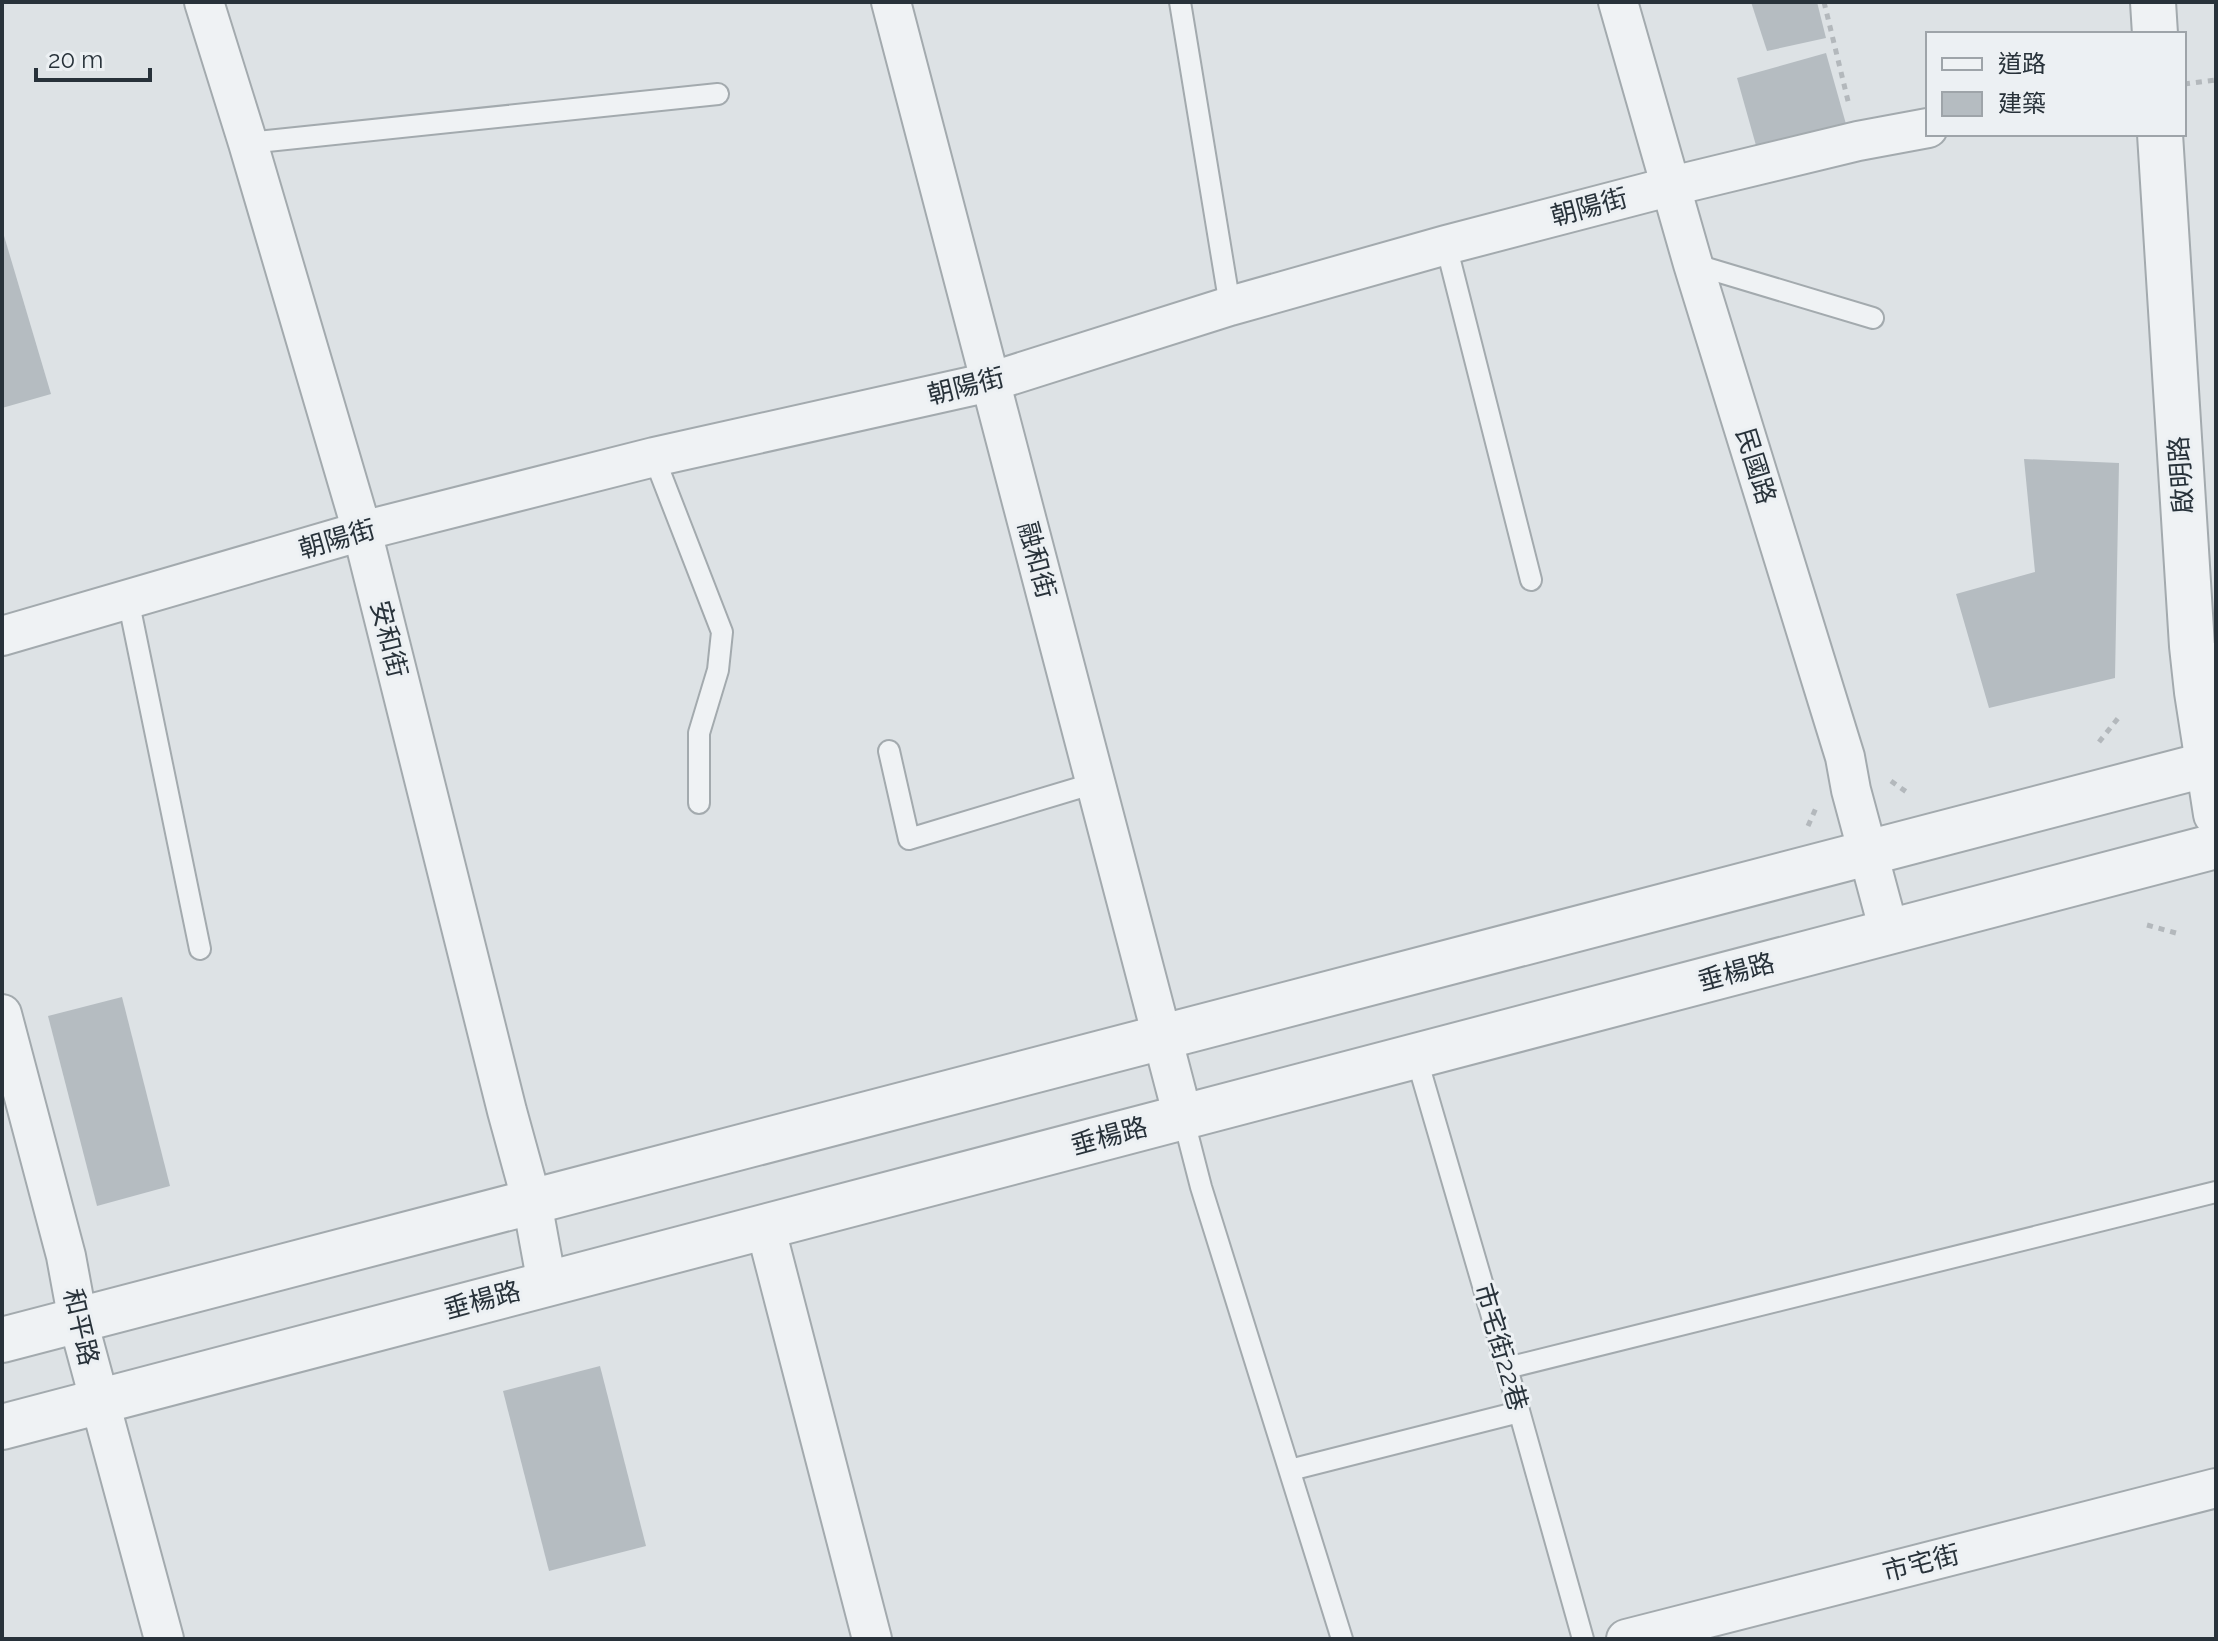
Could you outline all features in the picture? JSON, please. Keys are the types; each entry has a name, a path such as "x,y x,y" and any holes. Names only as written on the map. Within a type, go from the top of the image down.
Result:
{"street":[{"name":"安和街","path":"204,2 362,531 532,1202 547,1284"},
{"name":"融和街","path":"891,2 1183,1117"},
{"name":"民國路","path":"1618,2 1693,264 1845,757 1889,931"},
{"path":"2153,2 2155,32"},
{"name":"朝陽街","path":"2,636 362,531 654,457 990,382 1230,306 1446,245 1672,186 1858,141 1926,128"},
{"name":"啟明路","path":"2160,136 2192,646 2212,764 2216,814"},
{"path":"2,1340 2212,764"},
{"name":"垂楊路","path":"2,1427 2216,846"},
{"name":"和平路","path":"2,1014 66,1256 78,1321 164,1639"},
{"path":"765,1226 872,1639"},
{"name":"市宅街","path":"1626,1639 2216,1488"}],"lane":[{"path":"1180,2 1230,306"},
{"path":"248,143 718,94"},
{"path":"1446,245 1531,580"},
{"path":"1693,264 1873,318"},
{"path":"654,457 722,632 718,670 699,733 699,803"},
{"path":"128,599 200,949"},
{"path":"889,751 909,839 1095,783"},
{"name":"市宅街22巷","path":"1416,1056 1583,1639"},
{"path":"1183,1117 1201,1187 1342,1639"},
{"path":"1507,1368 2216,1192"},
{"path":"1290,1470 1519,1412"}],"path":[{"path":"1824,2 1858,141"},
{"path":"2186,84 2216,80"},
{"path":"2099,742 2119,717"},
{"path":"1891,781 1908,793"},
{"path":"2147,925 2176,933"}],"building":[{"path":"1751,2 1817,2 1826,38 1767,51"},
{"path":"1826,53 1846,124 1757,149 1737,78"},
{"path":"2,229 51,394 2,408"},
{"path":"2024,459 2119,463 2115,678 1989,708 1956,594 2035,572"},
{"path":"122,997 170,1186 97,1206 48,1016"},
{"path":"600,1366 646,1546 549,1571 503,1391"}]}
